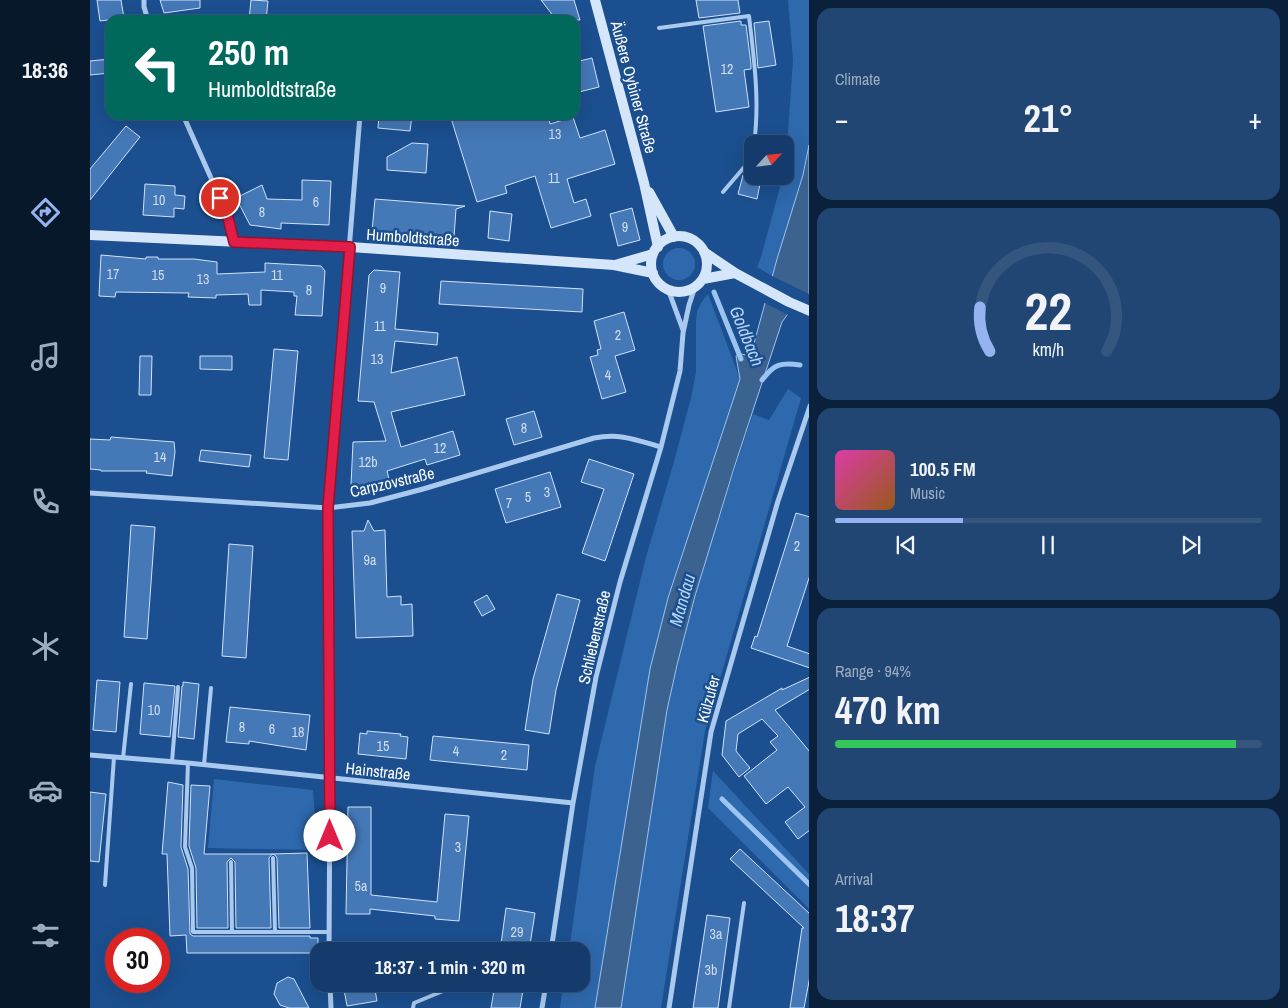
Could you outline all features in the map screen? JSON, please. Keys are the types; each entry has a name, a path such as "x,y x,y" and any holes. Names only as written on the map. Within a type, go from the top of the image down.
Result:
{"main road":[{"name":"Äußere Oybiner Straße","path":"595,0 644,183 656,250"},
{"name":"Äußere Oybiner Straße","path":"644,183 674,237"},
{"name":"Humboldtstraße","path":"90,234 350,247 614,265 653,273"},
{"path":"704,252 707,267 703,279 695,287 681,292 668,289 658,281 653,273 652,267 656,250 665,240 674,237 687,238 693,240 704,252 735,272 807,312"},
{"name":"Humboldtstraße","path":"614,265 656,250"},
{"path":"703,279 735,272"}],"street":[{"path":"144,0 146,15"},
{"path":"185,120 227,214 234,242"},
{"path":"329,942 328,508 360,120"},
{"name":"Schliebenstraße","path":"552,942 573,803 596,677 620,582 661,448 680,371 683,333 695,287"},
{"name":"Schliebenstraße","path":"668,289 683,333"},
{"name":"Külzufer","path":"669,1008 712,732 767,538 809,406"},
{"name":"Carpzovstraße","path":"90,493 328,508 370,503 414,492 609,435 620,436 661,448"},
{"name":"Hainstraße","path":"90,755 188,763 573,803"},
{"path":"330,992 331,1008"},
{"path":"542,1008 545,992"}],"lane":[{"path":"660,28 749,16 756,76 757,123 755,135"},
{"path":"723,192 744,167"},
{"path":"123,758 131,684"},
{"path":"172,762 178,687"},
{"path":"204,765 211,688"},
{"path":"105,885 114,757"},
{"path":"188,763 186,847 192,868 193,932 329,932"},
{"path":"273,858 275,932"},
{"path":"231,862 232,932"},
{"path":"730,1008 744,903"},
{"path":"413,1008 414,1003 441,992"}],"shaded area":[{"path":"788,0 809,0 809,145 803,175 772,276 757,267 781,185 794,185 794,135 788,135 793,60"},
{"path":"679,248 685,249 690,253 694,258 694,270 690,275 685,279 679,280 673,279 668,275 664,270 663,264 664,258 668,253 673,249"},
{"path":"708,294 740,379 668,598 638,749 595,1008 560,1008 562,992 590,992 590,942 570,942 595,766 646,557 691,398 696,372 697,311"},
{"path":"788,389 801,398 705,731 661,1008 621,1008 667,710 685,635 717,524 753,414 769,420"},
{"path":"713,771 809,874 809,909 708,808"},
{"path":"214,779 313,790 317,850 208,848"}],"water":[{"name":"Mandau","path":"809,145 809,295 802,295 782,322 734,468 695,596 667,710 621,1008 595,1008 650,669 668,598 740,379 736,356 740,354 748,355 753,347 777,259 803,175"}],"pier":[{"path":"770,275 809,294 809,298 804,297 790,316 763,302"}],"building":[{"path":"97,0 121,0 124,15 105,15 105,20 100,21"},
{"path":"160,0 200,0 200,8 164,13"},
{"path":"251,0 268,1 267,15 250,15"},
{"path":"541,0 574,0 578,15 552,15"},
{"path":"696,0 738,0 740,13 699,18"},
{"path":"741,21 741,25 746,25 751,64 751,69 744,70 749,107 716,112 703,26"},
{"path":"769,21 776,65 758,68 754,23"},
{"path":"592,58 599,87 580,92 580,61"},
{"path":"105,60 105,74 90,75 90,61"},
{"path":"379,120 411,120 410,131 378,128"},
{"path":"452,120 549,120 550,124 563,120 574,120 580,138 605,130 615,164 567,179 574,203 586,199 591,216 551,228 535,176 505,186 507,193 477,202"},
{"path":"126,126 140,137 90,200 90,169"},
{"path":"412,143 428,144 426,173 387,170 387,157"},
{"path":"743,175 744,185 760,185 757,199 738,194"},
{"path":"302,180 331,181 329,225 281,223 281,229 250,225 236,198 262,185 267,199 302,200"},
{"path":"145,184 175,186 175,195 185,196 184,209 174,208 174,217 143,215"},
{"path":"375,199 465,206 456,209 454,237 372,231"},
{"path":"632,208 640,240 618,246 610,214"},
{"path":"490,211 512,214 509,241 488,238"},
{"path":"101,255 146,259 146,257 158,257 158,259 194,259 217,262 217,274 265,272 265,263 321,266 325,271 322,316 295,315 297,296 294,296 294,292 261,290 261,305 249,305 248,294 216,295 216,298 188,297 189,293 116,292 115,297 99,296"},
{"path":"374,270 400,272 395,329 438,333 437,345 395,341 391,373 457,357 465,395 391,412 401,447 453,431 460,455 427,465 425,459 387,471 390,483 356,490 351,485 353,442 386,441 374,402 358,401 369,275"},
{"path":"441,281 583,289 582,312 439,304"},
{"path":"624,312 635,350 615,356 626,392 602,399 590,357 598,355 597,350 601,349 594,321"},
{"path":"274,349 298,351 288,460 264,458"},
{"path":"140,356 152,356 151,395 139,395"},
{"path":"200,356 232,356 232,370 200,369"},
{"path":"534,411 542,437 514,445 506,419"},
{"path":"111,437 174,442 175,452 172,476 146,473 147,471 101,471 90,469 90,439 110,440"},
{"path":"201,450 251,455 249,467 199,461"},
{"path":"589,459 634,474 605,561 582,553 604,489 581,482"},
{"path":"550,472 561,507 506,523 495,489"},
{"path":"796,513 809,517 809,578 787,646 809,654 809,668 751,648 755,636 757,637"},
{"path":"368,520 374,531 385,530 387,597 401,596 401,605 412,604 413,636 356,638 352,531 364,531"},
{"path":"131,525 155,527 147,639 124,637"},
{"path":"229,544 253,546 246,658 222,656"},
{"path":"557,594 580,600 556,690 549,734 525,730 533,679"},
{"path":"487,595 495,609 482,616 474,602"},
{"path":"809,677 809,690 775,710 809,751 809,831 798,839 785,822 805,807 788,787 766,804 744,776 777,750 770,742 778,736 762,719 738,734 736,751 750,768 739,777 722,755 726,721 782,688 782,690"},
{"path":"97,680 120,682 116,732 93,730"},
{"path":"183,682 199,684 194,739 178,737"},
{"path":"144,683 175,686 170,737 140,734"},
{"path":"230,707 310,715 306,750 249,741 249,744 226,742"},
{"path":"367,731 401,734 400,736 408,737 406,759 358,754 360,733 367,734"},
{"path":"433,736 529,745 527,770 430,760"},
{"path":"168,782 183,785 181,847 188,869 190,934 193,936 310,936 310,938 318,938 318,942 310,942 310,953 187,953 186,935 170,936 167,854 162,854"},
{"path":"191,785 210,786 204,854 272,854 269,858 271,928 236,928 235,862 231,858 227,862 228,928 197,928 196,868 189,846"},
{"path":"90,792 106,794 99,862 90,861"},
{"path":"348,807 371,807 371,895 437,902 445,814 469,816 459,921 435,919 435,916 370,909 370,914 346,914"},
{"path":"740,849 809,913 809,981 804,1008 790,1008 802,928 804,928 730,859"},
{"path":"307,853 310,928 279,928 277,858 272,854"},
{"path":"506,908 535,913 530,942 501,942"},
{"path":"707,915 730,918 718,1008 693,1008"},
{"path":"288,977 294,979 309,1008 289,1008 280,1005 274,994 277,983"},
{"path":"344,992 375,992 377,1001 347,1006"},
{"path":"494,992 523,992 520,1008 491,1008"}],"waterway":[{"name":"Goldbach","path":"714,292 741,359"},
{"path":"762,380 770,370 778,365 800,365"},
{"path":"722,799 809,884"}],"route":[{"path":"220,198 227,214 234,242 350,247 328,508 330,836"}]}
